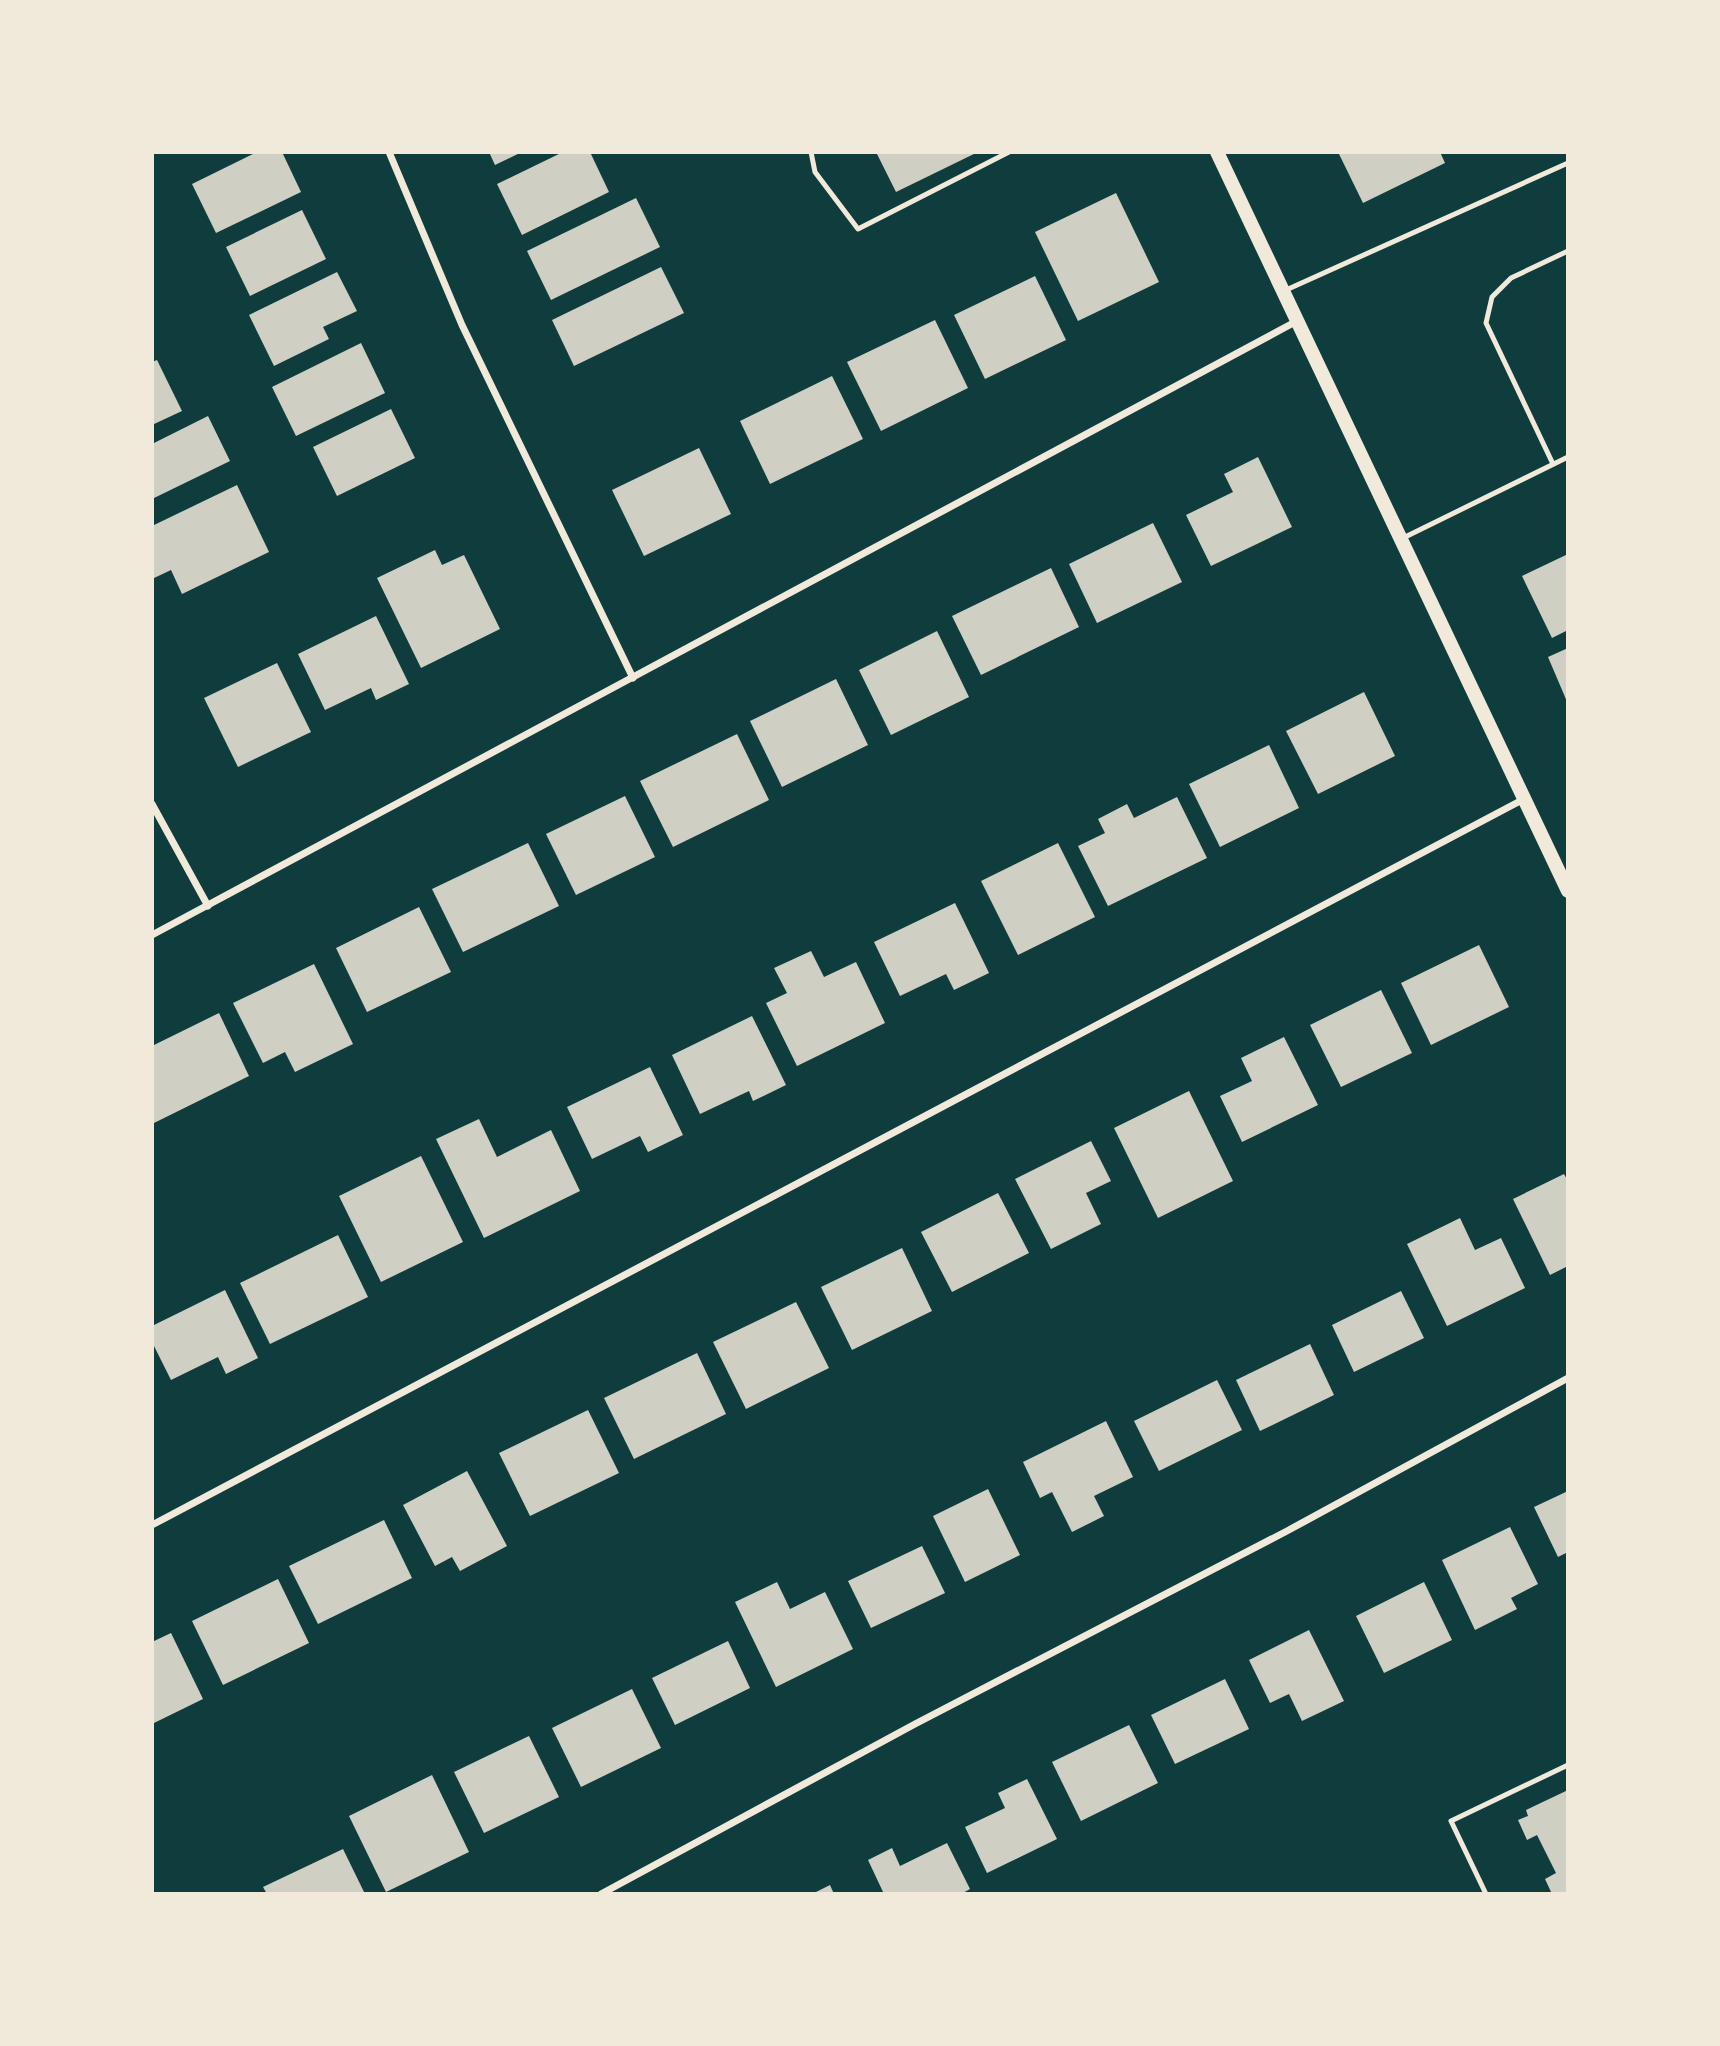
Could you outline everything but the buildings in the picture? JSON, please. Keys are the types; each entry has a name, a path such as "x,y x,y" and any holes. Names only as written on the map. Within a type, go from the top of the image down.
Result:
{"main road":[{"path":"1217,152 1568,891"}],"street":[{"path":"389,152 462,325 633,678"},
{"path":"152,935 1297,321"},
{"path":"152,1525 1524,799"},
{"path":"152,804 208,906"},
{"path":"601,1894 915,1724 1287,1531 1568,1378"}],"lane":[{"path":"811,152 815,172 858,229 1009,152"},
{"path":"1283,292 1568,163"},
{"path":"1553,464 1486,323 1492,297 1511,278 1568,251"},
{"path":"1401,539 1568,457"},
{"path":"1486,1894 1451,1821 1568,1765"}]}
